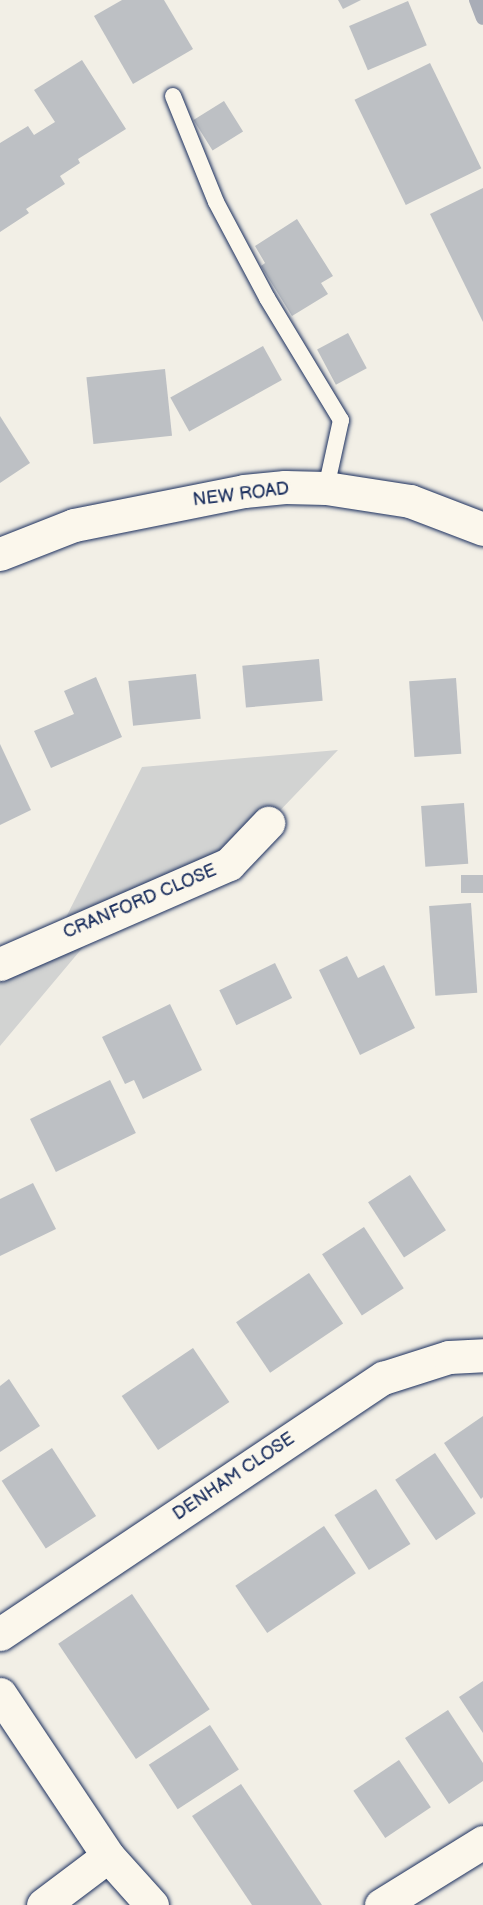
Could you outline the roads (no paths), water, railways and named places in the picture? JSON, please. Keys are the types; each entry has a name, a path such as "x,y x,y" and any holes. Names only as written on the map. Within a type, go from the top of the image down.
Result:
{"street":[{"name":"NEW ROAD","path":"0,554 74,525 204,498 285,487 326,488 410,501 483,528"},
{"name":"CRANFORD CLOSE","path":"0,964 229,864 268,823"},
{"name":"DENHAM CLOSE","path":"0,1634 383,1378 448,1357 483,1355"},
{"path":"0,1694 108,1856 152,1905"},
{"path":"381,1905 483,1842"},
{"path":"43,1905 108,1856"}],"lane":[{"path":"173,96 221,212 267,298 341,420 326,488"}],"waterway":[{"path":"476,0 483,18"}]}
